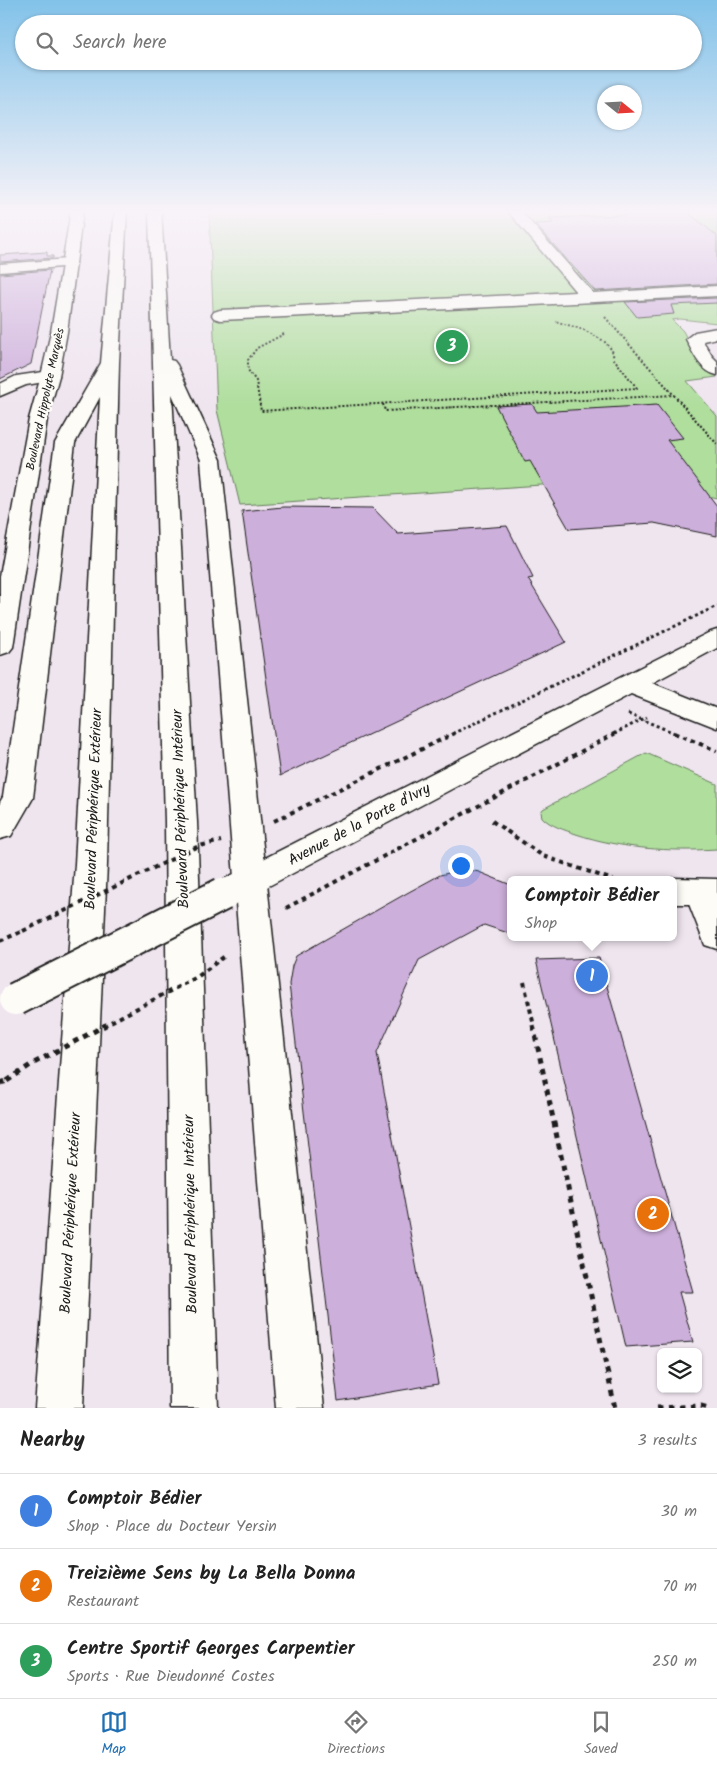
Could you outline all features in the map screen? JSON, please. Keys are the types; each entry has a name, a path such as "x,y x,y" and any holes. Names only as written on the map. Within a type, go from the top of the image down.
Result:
{"main road":[{"name":"Boulevard Hippolyte Marquès","path":"0,647 38,419 50,376 68,276"},
{"name":"Boulevard Périphérique Extérieur","path":"59,1408 91,864 110,362 116,276"},
{"name":"Boulevard Périphérique Intérieur","path":"159,276 181,822 194,1408"},
{"path":"570,276 588,297"},
{"path":"220,315 717,291"},
{"path":"717,334 701,335 694,340 704,359 717,370"},
{"path":"163,353 211,460 238,887 257,954 300,1408"},
{"path":"0,828 18,798 65,443 110,362"},
{"path":"0,391 22,380 50,376"},
{"name":"Avenue de la Porte d'Ivry","path":"8,1003 238,887 625,697 717,638"},
{"path":"625,697 717,719"},
{"path":"697,892 717,935"}],"path":[{"path":"588,297 717,444"},
{"path":"288,333 270,340 257,348 248,360 248,370 256,381 261,411 637,388 614,359 612,350 604,340 578,328 551,321"},
{"path":"383,404 385,411 674,395"},
{"path":"281,818 717,606"},
{"path":"625,697 643,719 717,751"},
{"path":"279,912 643,719"},
{"path":"492,821 543,856 600,876"},
{"path":"0,941 199,846 221,841"},
{"path":"0,1083 8,1081 32,1064 197,977 226,955"},
{"path":"524,982 615,1408"},
{"path":"657,1408 701,1406 709,1408"}],"green space":[{"path":"212,276 717,276 717,323 680,319 672,320 683,331 697,358 717,377 687,381 717,416 717,498 694,493 587,482 240,505 217,410"},
{"path":"646,753 717,784 717,849 663,850 611,843 576,834 549,823 542,817 541,812 543,809"}],"building":[{"path":"0,276 49,276 31,364 0,379"},
{"path":"581,276 717,276 717,284 595,291"},
{"path":"717,298 717,303 671,305 674,314 637,317 625,302"},
{"path":"532,404 537,412 657,405 683,438 667,440 717,506 717,536 654,523 569,529 530,461 525,462 496,406"},
{"path":"283,507 373,508 398,534 507,526 533,578 528,579 566,642 280,776 242,511"},
{"path":"465,869 479,872 507,883 507,933 484,925 419,960 377,1053 438,1384 338,1401 289,984 292,966 296,956 440,875"},
{"path":"599,958 693,1292 679,1292 693,1342 626,1347 536,960"}],"place":[{"name":"Centre Sportif Georges Carpentier","path":"452,346"},
{"name":"Comptoir Bédier","path":"592,976"},
{"name":"Treizième Sens by La Bella Donna","path":"653,1214"}]}
